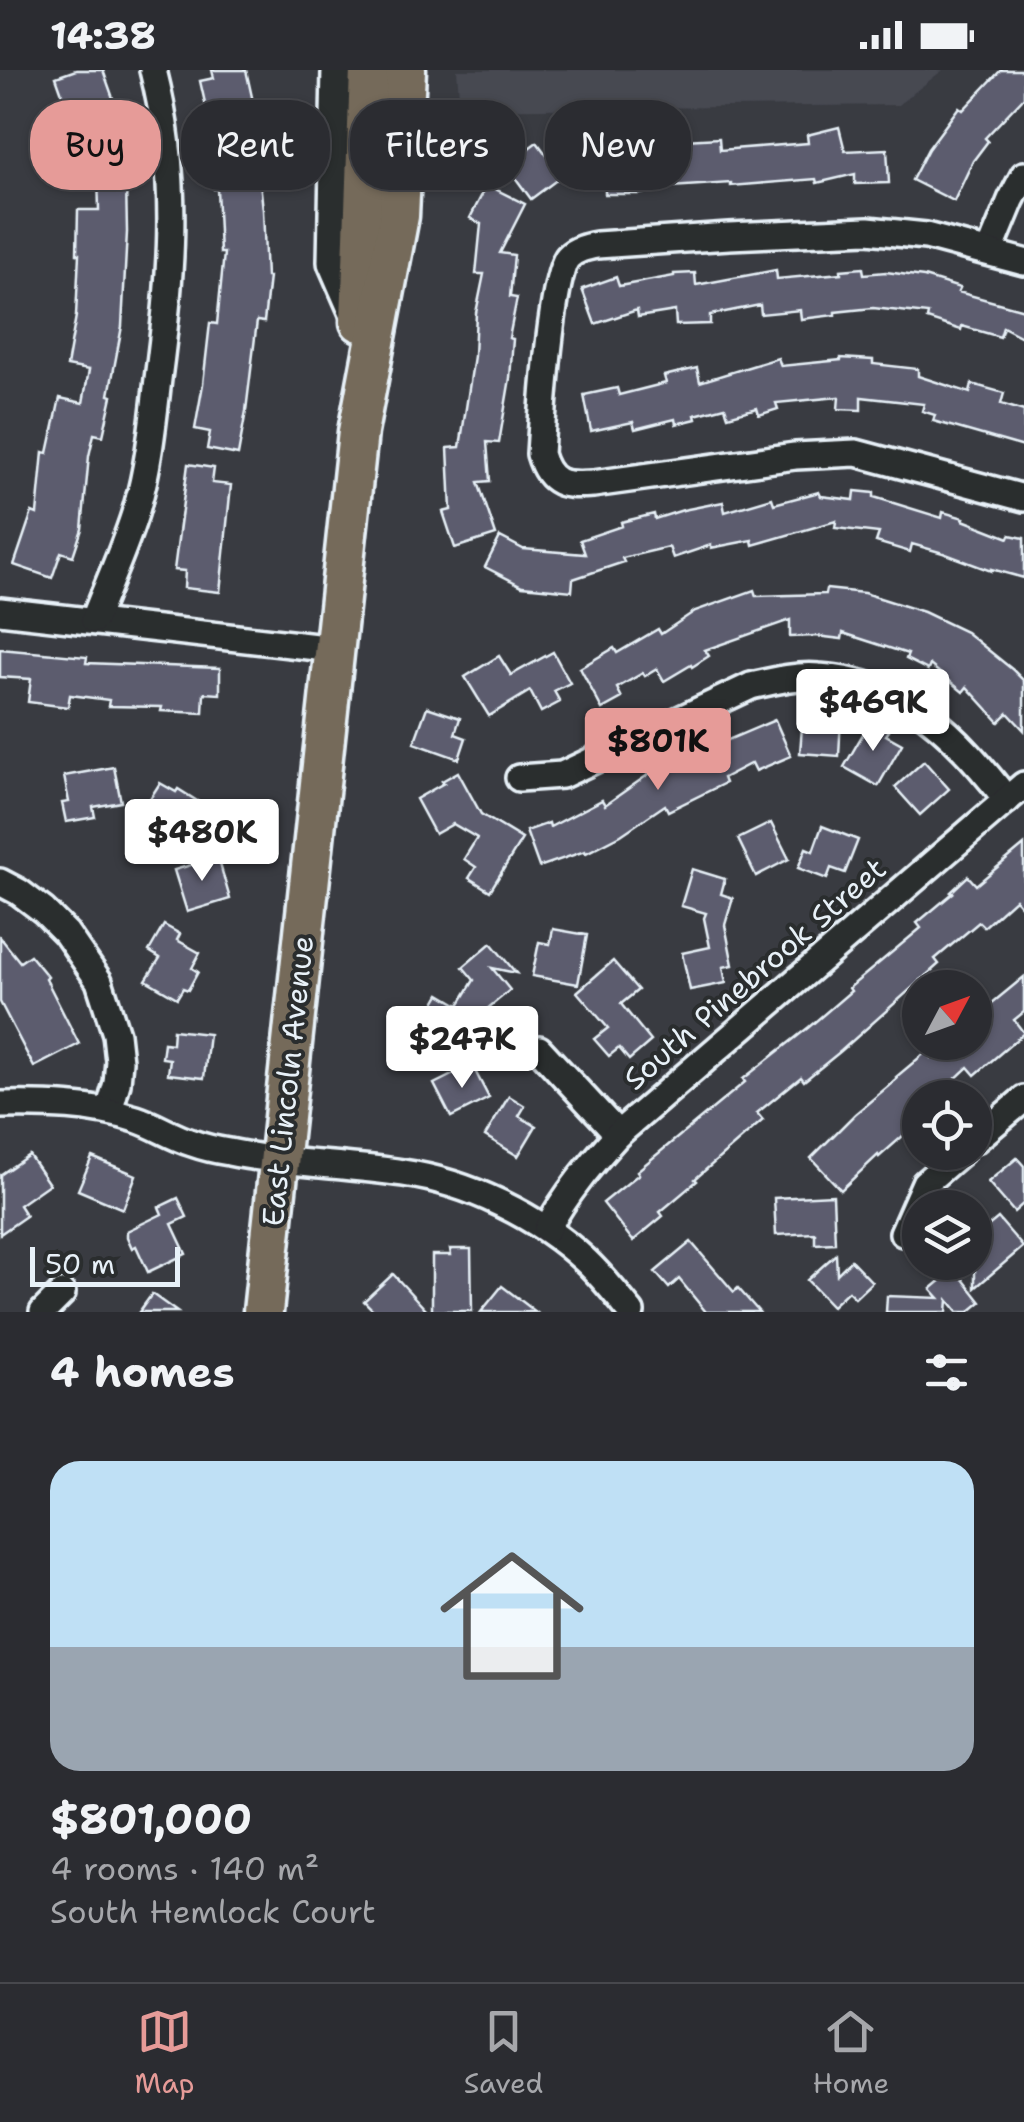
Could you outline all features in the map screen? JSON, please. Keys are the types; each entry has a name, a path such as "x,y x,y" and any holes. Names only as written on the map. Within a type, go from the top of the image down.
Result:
{"main road":[{"path":"340,70 336,262 360,317"},
{"name":"East Lincoln Avenue","path":"358,432 369,70"},
{"name":"East Lincoln Avenue","path":"263,1312 358,432 398,216 406,70"}],"street":[{"path":"94,620 136,511 146,472 169,296 170,157 154,70"},
{"path":"990,251 1024,175"},
{"path":"1024,262 926,236 868,230 579,248 565,259 558,282 540,454 552,478 568,486 795,456 856,452 1024,498"},
{"path":"0,611 334,649"},
{"path":"519,778 562,775 750,686 816,676 852,680 890,694 922,712 1015,792"},
{"name":"South Pinebrook Street","path":"547,1229 579,1178 618,1134 1015,792"},
{"path":"0,882 44,910 66,933 99,981 116,1034 119,1061 109,1111"},
{"path":"539,1049 618,1134"},
{"path":"992,1126 1024,1099"},
{"path":"0,1105 38,1104 109,1111 190,1143 279,1161 404,1173 445,1182 494,1201 547,1229 587,1262 632,1312"},
{"path":"921,1190 939,1170"},
{"path":"43,1312 62,1293"}],"shaded area":[{"path":"457,70 943,70 898,105 691,107 691,100 545,100 545,109 525,109 525,100 459,100"}],"building":[{"path":"76,70 103,70 114,100 64,100 56,77"},
{"path":"212,70 246,70 253,100 204,100 200,81 214,78"},
{"path":"1001,70 1024,70 1024,97 985,138 988,141 973,161 954,201 912,180 928,149 959,107 963,110"},
{"path":"839,127 845,151 887,149 889,183 855,184 855,174 817,183 816,179 691,186 691,140 719,138 720,150 808,143 807,135"},
{"path":"537,142 545,153 545,189 531,199 524,190 525,151"},
{"path":"98,190 126,190 122,326 103,436 94,434 89,456 82,529 73,556 61,552 52,578 14,565 32,512 37,514 43,452 48,453 60,398 83,403 89,370 67,366 76,316 78,210 99,210"},
{"path":"217,190 261,190 269,277 264,322 257,321 238,455 207,449 210,432 195,429 210,323 217,324 224,253 220,253"},
{"path":"484,190 497,190 525,204 500,253 514,255 510,297 517,298 509,338 513,339 510,378 499,443 487,442 490,481 478,482 496,535 455,548 443,512 451,510 448,448 460,447 484,274 476,274 481,224 470,218"},
{"path":"605,190 657,190 640,194 605,194"},
{"path":"863,268 864,274 886,272 924,277 960,288 958,292 1024,310 1024,338 1003,327 1000,337 962,326 961,330 927,319 928,314 873,308 801,319 800,310 761,314 760,305 710,315 710,324 676,325 675,311 638,317 637,310 595,324 582,289 616,277 619,286 695,273 696,285 776,270 777,279"},
{"path":"778,358 781,366 841,358 873,360 873,364 918,369 918,376 970,393 972,384 1004,393 1001,404 1024,411 1024,447 933,421 935,415 922,411 924,404 861,397 861,410 838,409 839,397 776,403 778,409 759,415 757,408 728,416 725,407 676,424 675,419 635,429 633,422 591,431 584,395 617,388 619,395 666,383 664,376 697,368 700,382"},
{"path":"188,464 214,468 212,483 231,485 220,592 184,588 185,571 174,570"},
{"path":"855,491 874,493 874,497 942,518 943,512 964,518 1009,538 1024,538 1024,578 912,544 910,552 876,542 879,533 835,528 836,521 753,545 752,540 711,545 673,558 669,547 622,558 624,562 573,579 572,591 522,586 485,567 500,537 523,549 585,554 580,540 622,526 621,522 654,514 655,519 723,502 725,512 772,498 774,504 819,492 821,496 854,500"},
{"path":"826,589 864,593 924,612 966,632 1024,681 1024,730 1008,713 999,722 967,687 963,692 930,665 928,670 906,659 908,654 843,633 842,639 790,637 790,620 705,650 709,656 664,681 657,669 645,676 643,673 617,688 622,698 602,709 580,668 614,648 617,653 658,629 661,634 695,611 754,590 756,596 825,594"},
{"path":"0,649 87,657 86,663 220,668 220,694 204,693 203,713 108,706 109,700 70,695 68,707 28,702 31,679 0,677"},
{"path":"553,652 570,683 554,691 560,702 541,712 530,691 489,716 465,677 499,656 511,675"},
{"path":"427,707 460,718 455,734 466,738 459,759 414,743"},
{"path":"803,714 841,717 839,756 800,753"},
{"path":"775,720 791,756 756,771 752,763 723,778 725,783 668,811 665,805 586,853 539,867 526,831 549,823 550,827 602,800 605,805 710,739 714,746"},
{"path":"871,720 902,744 878,786 844,767"},
{"path":"924,761 949,789 920,815 895,787"},
{"path":"114,767 121,802 93,807 95,817 66,822 62,803 69,802 64,776"},
{"path":"458,772 481,814 522,839 490,891 469,878 476,867 464,859 477,838 453,824 435,834 416,799"},
{"path":"160,783 205,806 185,838 162,824 155,834 135,822"},
{"path":"771,823 789,859 756,876 738,839"},
{"path":"822,826 858,840 845,873 831,868 827,879 798,868 806,848 813,851"},
{"path":"1024,845 1024,909 1015,899 984,927 979,922 935,959 939,964 932,970 902,970 902,997 804,1081 801,1077 757,1113 763,1120 695,1179 660,1212 663,1216 633,1241 603,1203 745,1082 743,1079 851,991 849,988 921,928 917,923 968,876 976,885"},
{"path":"218,857 230,899 187,912 174,870"},
{"path":"692,869 725,879 721,894 733,898 725,925 733,965 723,967 726,983 690,990 682,953 710,947 706,913 681,906"},
{"path":"164,925 180,934 177,940 200,953 192,968 198,972 188,990 183,988 177,998 146,980 160,958 149,951"},
{"path":"553,929 587,935 578,984 532,976 539,942 550,944"},
{"path":"0,937 20,962 30,955 48,977 79,1044 34,1067 0,1002"},
{"path":"491,943 516,973 492,968 510,990 481,1014 461,1049 421,1027 440,994 459,1005 474,980 463,967"},
{"path":"613,961 638,990 621,1004 651,1041 629,1060 619,1048 609,1056 594,1039 608,1028 577,992"},
{"path":"1024,977 1024,1012 1014,1020 1024,1033 975,1075 968,1067 954,1080 902,1080 902,1137 841,1190 811,1158 916,1060 992,1060 992,1003"},
{"path":"173,1030 209,1034 204,1078 168,1074 170,1059 162,1058 164,1043 172,1044"},
{"path":"472,1065 489,1098 451,1117 434,1084"},
{"path":"509,1096 525,1106 519,1116 536,1126 518,1156 485,1136"},
{"path":"29,1155 49,1184 19,1205 26,1216 0,1234 0,1175"},
{"path":"92,1157 136,1175 123,1209 78,1190"},
{"path":"1017,1158 1024,1166 1024,1203 1014,1212 988,1182"},
{"path":"833,1195 835,1243 815,1244 815,1233 776,1235 774,1198"},
{"path":"178,1198 187,1217 172,1224 186,1254 148,1272 136,1246 132,1248 127,1231 162,1214 159,1207"},
{"path":"998,1218 1023,1247 992,1273 992,1223"},
{"path":"691,1242 734,1292 738,1288 759,1312 706,1312 679,1279 669,1288 655,1272"},
{"path":"450,1249 471,1249 472,1311 432,1311 432,1255 451,1255"},
{"path":"836,1254 837,1274 851,1260 872,1282 855,1298 848,1291 832,1306 807,1280"},
{"path":"393,1274 427,1311 375,1312 364,1301"},
{"path":"942,1280 964,1280 981,1302 969,1312 958,1312 948,1300 947,1312 886,1312 887,1296 939,1298 931,1289"},
{"path":"502,1286 536,1312 481,1312"},
{"path":"152,1294 177,1312 139,1312"}]}
